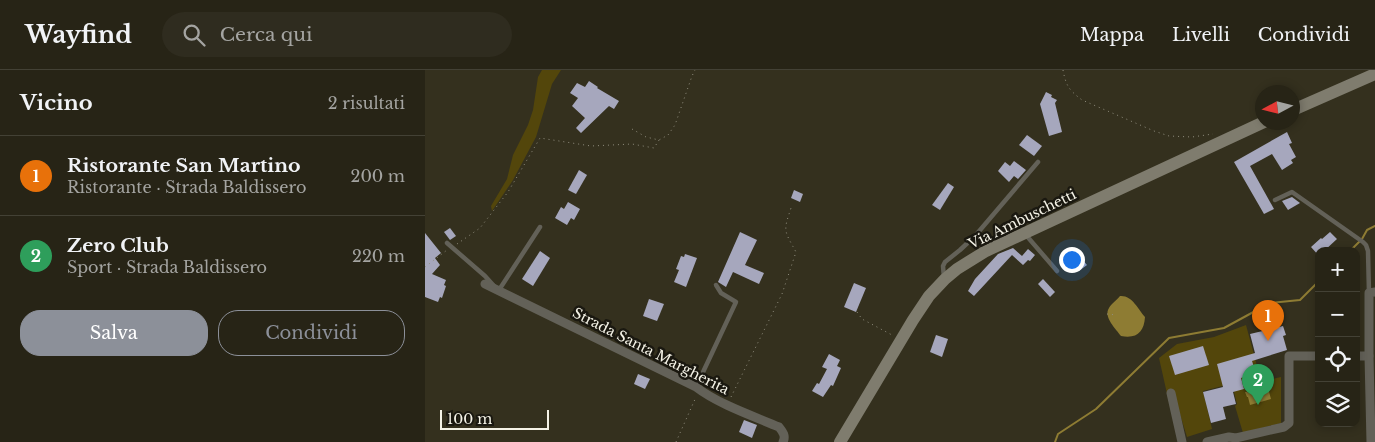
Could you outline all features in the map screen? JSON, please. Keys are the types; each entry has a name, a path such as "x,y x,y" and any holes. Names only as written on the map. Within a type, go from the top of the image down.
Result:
{"street":[{"path":"1300,107 1375,74"},
{"name":"Via Ambuschetti","path":"840,442 929,296 957,269 986,251 1255,126"},
{"name":"Strada Santa Margherita","path":"485,284 727,404 779,427 784,432 783,442"},
{"path":"1371,442 1369,356 1372,292"},
{"path":"1207,442 1229,437 1236,438 1284,427 1289,423 1289,356 1315,356"},
{"path":"1360,356 1369,356"},
{"path":"1171,393 1182,442"}],"lane":[{"path":"945,279 943,266 945,262 975,236 1038,162"},
{"path":"1275,200 1292,192 1361,240 1366,245 1368,251 1372,292"},
{"path":"447,242 498,290 540,227"},
{"path":"1024,233 1057,271"},
{"path":"700,389 735,302 721,293 716,285"}],"path":[{"path":"425,267 480,228 508,192 540,138 591,146 632,144 654,148 659,140 668,135 675,125 695,70"},
{"path":"1063,70 1068,88 1082,100 1154,131 1179,137 1219,133"},
{"path":"632,129 646,137 659,140"},
{"path":"727,404 782,294 797,252 786,232 786,224 791,208"},
{"path":"857,312 862,319 901,340"},
{"path":"1107,314 1117,315"},
{"path":"676,442 700,389"}],"shaded area":[{"path":"542,70 561,70 552,84 536,137 513,180 492,211 491,206 507,179 513,155 528,125 533,110 538,77"},
{"path":"1120,296 1131,300 1145,317 1143,327 1135,335 1121,336 1109,319 1109,308"},
{"path":"1246,325 1260,377 1262,377 1263,381 1281,377 1281,423 1243,433 1235,406 1237,404 1234,392 1242,382 1253,378 1203,391 1212,429 1187,437 1179,411 1170,407 1159,358 1177,344 1214,337"},
{"path":"1268,388 1271,399 1250,405 1245,392 1249,393"}],"building":[{"path":"589,81 619,101 614,109 609,106 581,133 576,128 585,118 572,106 578,98 570,93 577,83 585,87"},
{"path":"1046,92 1057,100 1055,103 1062,132 1049,136 1040,104"},
{"path":"1287,132 1292,143 1289,144 1296,157 1291,160 1293,163 1282,170 1272,154 1250,166 1274,209 1264,214 1234,162"},
{"path":"1027,135 1042,146 1034,156 1019,145"},
{"path":"1014,161 1026,170 1018,179 1014,176 1009,182 998,171 1005,162 1010,166"},
{"path":"579,170 587,175 576,194 568,190"},
{"path":"948,183 954,187 940,210 932,205"},
{"path":"794,190 803,194 800,202 791,198"},
{"path":"1292,197 1300,203 1288,210 1282,201"},
{"path":"568,202 580,209 574,220 571,218 567,225 555,218 561,207 564,209"},
{"path":"450,228 456,236 450,240 444,232"},
{"path":"740,232 757,240 745,265 764,273 759,284 733,272 726,287 718,282"},
{"path":"1330,232 1337,239 1328,247 1315,247 1315,252 1311,247"},
{"path":"425,233 441,253 435,258 440,265 432,274 446,280 442,298 440,297 438,302 425,297"},
{"path":"1013,248 1022,256 1028,249 1035,255 1023,265 1012,255 974,296 968,291 975,279 998,254"},
{"path":"540,251 550,258 533,286 522,279"},
{"path":"685,254 697,258 686,287 674,282 679,270 676,269 681,256 684,257"},
{"path":"1081,258 1087,265 1079,271 1074,264"},
{"path":"1043,279 1055,292 1050,297 1038,284"},
{"path":"854,283 866,288 856,312 844,307"},
{"path":"649,299 664,304 657,321 643,316"},
{"path":"1283,326 1286,335 1283,336 1287,350 1252,361 1256,373 1241,378 1244,389 1233,392 1236,404 1223,407 1226,419 1211,423 1203,392 1223,387 1217,364 1255,353 1250,334"},
{"path":"936,335 948,339 942,357 930,352"},
{"path":"1203,346 1209,365 1175,375 1169,356"},
{"path":"829,354 840,360 837,366 841,368 833,386 831,385 823,397 812,391 817,383 819,384 827,369 822,367"},
{"path":"638,374 650,379 645,389 634,384"},
{"path":"744,420 757,425 752,438 739,432"}],"waterway":[{"path":"1354,247 1367,230 1375,226"},
{"path":"1055,442 1058,434 1096,409 1169,338 1224,328 1270,303 1300,300 1315,285"}],"place":[{"name":"Ristorante San Martino","path":"1268,341"},
{"name":"Zero Club","path":"1258,405"}]}
